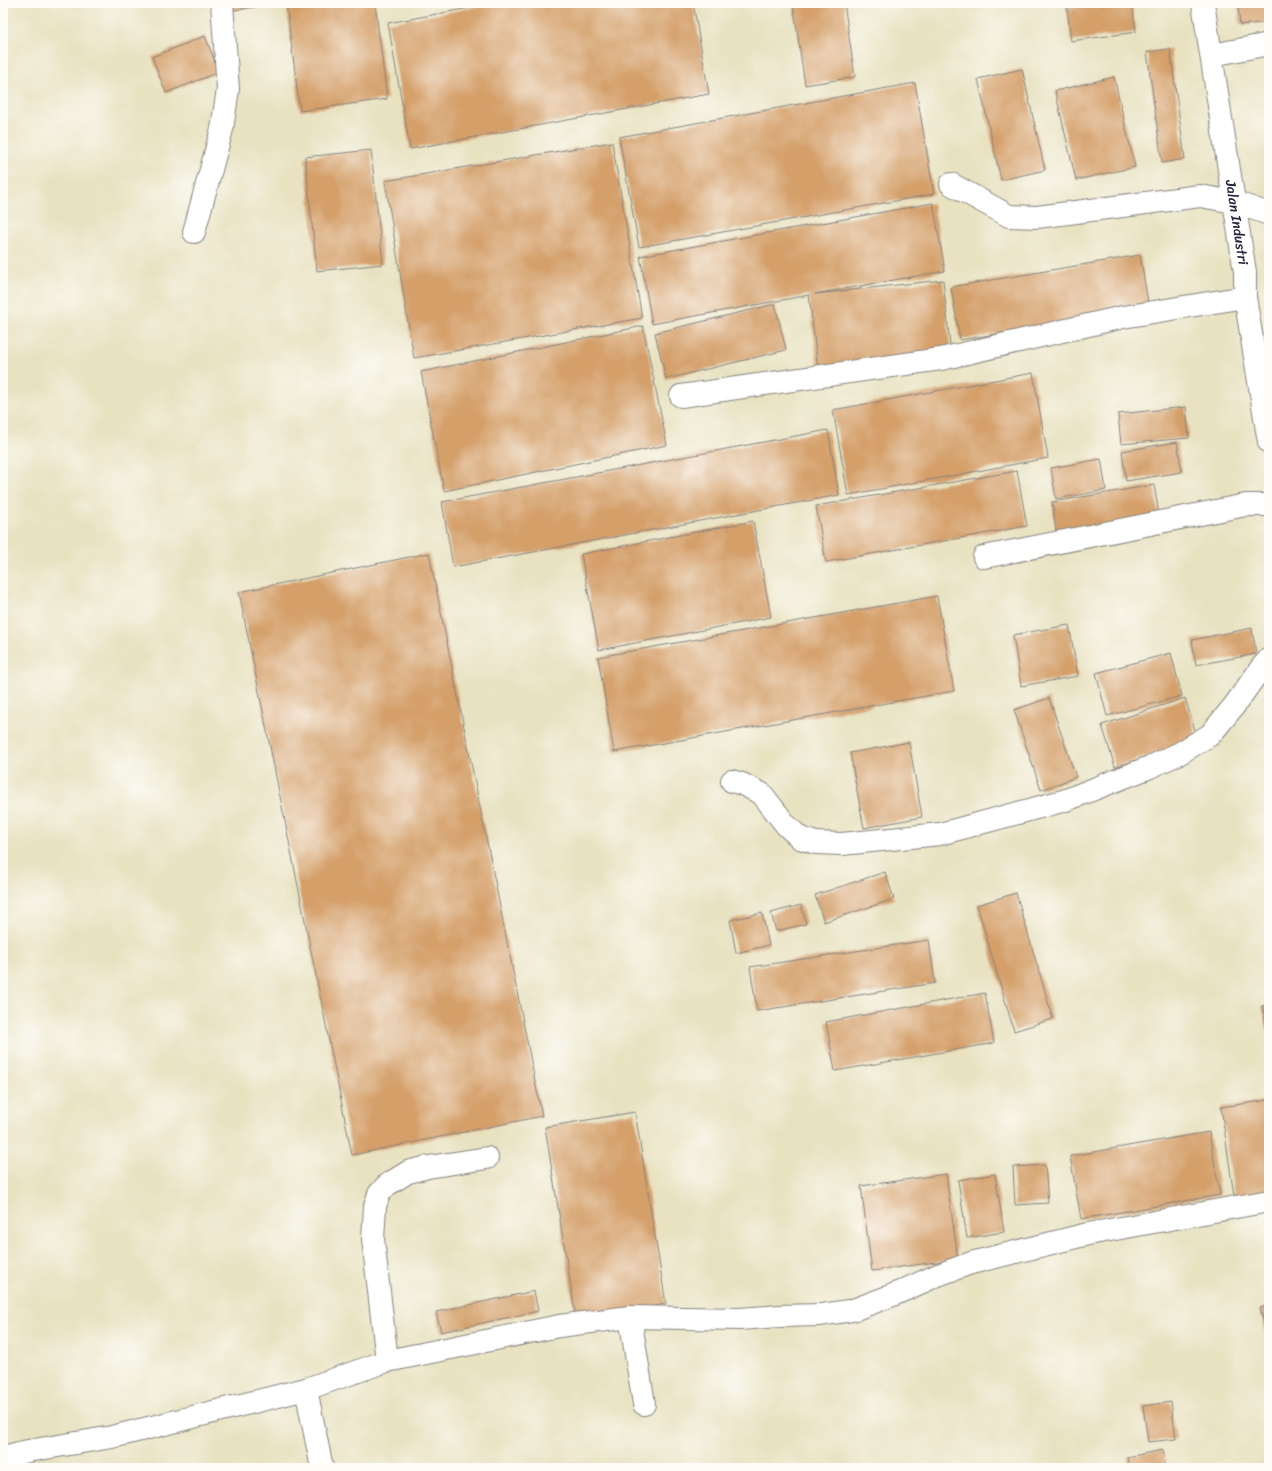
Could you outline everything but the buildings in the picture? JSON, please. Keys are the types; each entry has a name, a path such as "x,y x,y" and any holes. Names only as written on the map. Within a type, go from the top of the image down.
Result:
{"street":[{"path":"194,232 222,129 228,89 222,3"},
{"name":"Jalan Industri","path":"1203,3 1245,272 1245,297 1269,442"},
{"path":"1212,55 1269,44"},
{"path":"951,184 1009,216 1037,217 1200,196 1234,202 1269,214"},
{"path":"681,396 941,359 1123,317 1245,297"},
{"path":"984,556 1246,505 1269,504"},
{"path":"732,781 742,784 762,794 786,825 800,838 816,843 842,844 940,834 1066,800 1150,768 1180,753 1210,735 1269,659"},
{"path":"387,1361 373,1239 376,1206 379,1194 387,1185 408,1172 428,1167 487,1158"},
{"path":"3,1457 28,1451 112,1438 306,1389 387,1361 559,1326 630,1316 740,1319 821,1315 853,1310 971,1263 1088,1234 1269,1201"},
{"path":"630,1316 644,1404"},
{"path":"306,1389 322,1468"}]}
